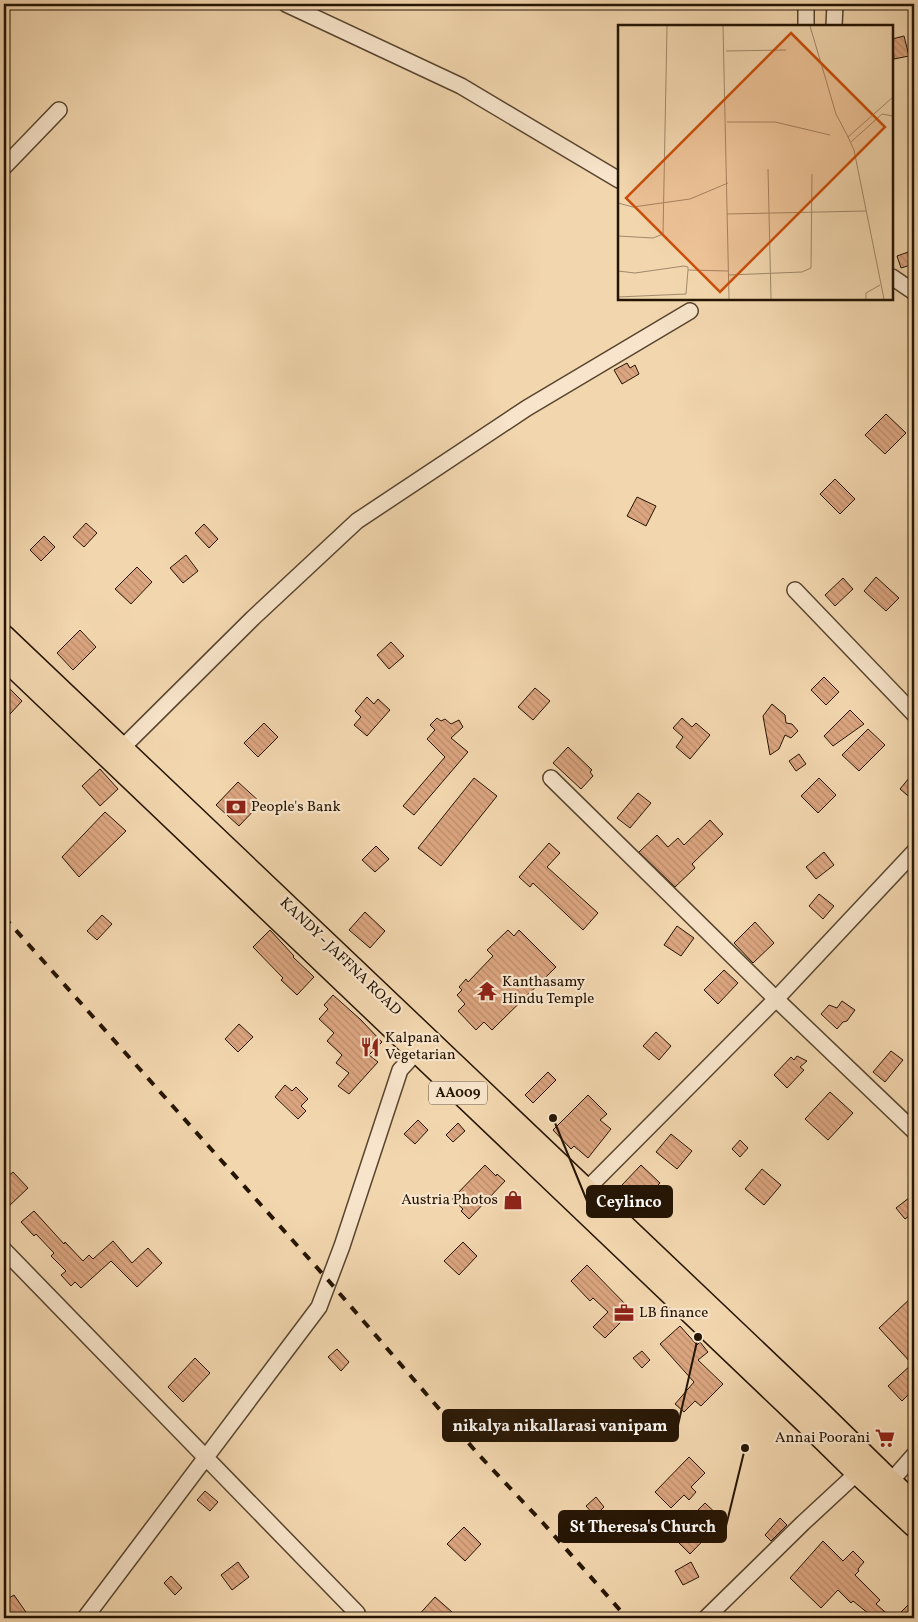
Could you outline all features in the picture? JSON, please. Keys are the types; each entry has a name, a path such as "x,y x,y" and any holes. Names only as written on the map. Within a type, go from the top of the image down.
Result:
{"highway":[{"name":"KANDY - JAFFNA ROAD","path":"4,636 422,1047"},
{"name":"KANDY - JAFFNA ROAD","path":"4,658 422,1047 579,1196 857,1473 914,1504"},
{"name":"KANDY - JAFFNA ROAD","path":"579,1196 816,1408 886,1488 914,1526"}],"street":[{"path":"286,4 461,86 618,179"},
{"path":"806,4 806,25"},
{"path":"834,25 835,4"},
{"path":"4,167 59,110"},
{"path":"893,278 914,292"},
{"path":"121,749 253,618 357,521 527,408 690,311"},
{"path":"795,590 914,714"},
{"path":"551,778 776,999 914,1131"},
{"path":"579,1196 776,999 914,852"},
{"path":"85,1618 319,1307 342,1246 400,1070 422,1047"},
{"path":"4,1250 357,1613 356,1618"},
{"path":"886,1488 914,1455"},
{"path":"706,1618 857,1473"}],"building":[{"path":"904,36 909,56 894,59 893,39"},
{"path":"914,250 914,264 901,268 897,256"},
{"path":"627,363 630,368 635,365 639,374 622,384 614,370"},
{"path":"886,414 906,433 885,454 865,435"},
{"path":"835,479 855,499 840,514 820,494"},
{"path":"637,497 656,506 646,526 627,516"},
{"path":"86,523 97,533 84,547 73,537"},
{"path":"204,524 218,539 209,548 195,533"},
{"path":"44,536 55,547 41,561 30,550"},
{"path":"186,555 198,571 183,583 170,568"},
{"path":"137,567 152,582 131,604 115,589"},
{"path":"876,577 899,598 886,611 864,591"},
{"path":"843,578 853,589 835,606 825,595"},
{"path":"80,630 96,647 73,670 57,653"},
{"path":"391,642 404,656 389,669 377,655"},
{"path":"824,677 839,692 826,705 811,690"},
{"path":"4,683 22,701 10,714 4,708"},
{"path":"535,688 550,701 533,720 518,707"},
{"path":"367,697 374,704 378,699 390,710 367,736 354,725 361,717 355,711"},
{"path":"772,704 785,715 786,723 792,724 798,731 791,738 785,735 779,749 770,755 763,716"},
{"path":"850,710 864,724 833,746 824,736"},
{"path":"437,718 441,721 445,719 451,724 459,720 463,727 451,738 468,752 414,815 403,806 445,757 427,739 435,730 430,725"},
{"path":"682,718 692,727 696,723 710,735 690,759 676,747 683,737 673,728"},
{"path":"264,723 278,737 258,757 244,743"},
{"path":"868,729 885,745 859,771 842,755"},
{"path":"568,747 592,770 590,772 593,776 581,789 553,763"},
{"path":"799,754 806,764 796,771 789,761"},
{"path":"100,769 118,789 100,806 82,786"},
{"path":"914,772 914,801 900,789"},
{"path":"474,778 497,796 441,866 418,848"},
{"path":"819,778 836,795 818,813 801,796"},
{"path":"238,782 261,803 239,826 216,805"},
{"path":"638,793 651,803 630,828 617,818"},
{"path":"105,812 126,831 79,877 62,857"},
{"path":"710,820 723,834 692,864 695,868 675,887 639,852 657,835 668,847 678,838 684,845"},
{"path":"549,843 560,853 547,867 598,913 583,930 533,883 530,887 519,877"},
{"path":"376,846 389,859 375,872 362,860"},
{"path":"824,852 834,865 816,879 806,867"},
{"path":"819,894 834,906 823,919 809,906"},
{"path":"365,912 385,931 370,948 349,930"},
{"path":"102,915 112,924 97,940 87,931"},
{"path":"755,922 774,943 753,963 734,943"},
{"path":"677,926 694,938 681,956 664,945"},
{"path":"270,930 293,957 314,977 297,995 281,980 283,978 253,947"},
{"path":"508,930 514,936 519,930 556,967 492,1030 484,1022 476,1030 458,1011 465,1004 457,995 462,990 459,987 466,979 468,982 493,956 487,950"},
{"path":"724,970 738,983 718,1004 704,990"},
{"path":"333,995 382,1042 369,1055 378,1062 349,1094 338,1086 349,1073 336,1063 342,1055 327,1041 334,1033 319,1019 328,1009 324,1005"},
{"path":"842,1001 855,1010 847,1021 843,1022 837,1029 821,1014 829,1005 837,1008"},
{"path":"239,1024 253,1037 238,1052 225,1039"},
{"path":"656,1032 671,1046 659,1060 643,1046"},
{"path":"891,1051 903,1060 885,1082 873,1072"},
{"path":"797,1056 807,1061 800,1067 804,1070 787,1088 774,1075 791,1057 794,1060"},
{"path":"548,1072 556,1080 533,1103 525,1095"},
{"path":"285,1085 292,1091 296,1087 308,1099 301,1106 306,1111 298,1119 275,1097"},
{"path":"830,1092 853,1113 828,1140 805,1119"},
{"path":"588,1095 607,1114 600,1120 611,1129 588,1158 574,1146 571,1149 553,1130"},
{"path":"418,1120 428,1130 415,1144 404,1134"},
{"path":"458,1123 465,1131 453,1142 446,1135"},
{"path":"671,1134 692,1151 677,1169 656,1152"},
{"path":"740,1140 748,1148 740,1157 732,1149"},
{"path":"485,1165 496,1176 497,1174 505,1181 469,1219 461,1211 463,1209 452,1199"},
{"path":"641,1165 660,1183 641,1203 621,1186"},
{"path":"762,1169 781,1185 764,1205 745,1189"},
{"path":"13,1172 28,1188 8,1207 4,1202 4,1180"},
{"path":"914,1194 914,1212 905,1219 896,1208"},
{"path":"34,1211 64,1244 65,1242 83,1261 89,1255 93,1259 113,1241 132,1263 148,1248 162,1263 137,1287 111,1261 81,1288 75,1282 71,1286 61,1275 66,1271 51,1256 54,1253 36,1234 34,1236 21,1222"},
{"path":"463,1242 477,1256 459,1275 444,1261"},
{"path":"587,1265 632,1311 605,1338 593,1327 608,1312 593,1298 590,1301 571,1281"},
{"path":"914,1295 914,1389 902,1401 888,1386 912,1364 879,1328"},
{"path":"680,1326 697,1345 700,1342 708,1352 698,1360 723,1384 701,1406 695,1401 684,1412 675,1404 694,1382 660,1344"},
{"path":"337,1349 349,1362 341,1371 328,1357"},
{"path":"642,1351 650,1360 642,1368 633,1358"},
{"path":"195,1358 210,1373 183,1402 168,1387"},
{"path":"689,1457 705,1473 691,1487 696,1492 689,1500 684,1495 671,1508 655,1492"},
{"path":"205,1491 218,1502 210,1511 197,1500"},
{"path":"596,1497 604,1507 595,1516 586,1506"},
{"path":"705,1503 723,1520 690,1554 672,1536"},
{"path":"780,1518 787,1525 771,1541 765,1535"},
{"path":"464,1527 481,1544 465,1561 447,1544"},
{"path":"823,1541 843,1561 853,1551 864,1562 855,1575 880,1600 876,1604 892,1618 874,1618 853,1601 851,1603 838,1590 821,1608 790,1578"},
{"path":"238,1562 249,1577 232,1590 221,1575"},
{"path":"691,1562 699,1577 683,1585 675,1571"},
{"path":"171,1576 182,1588 175,1595 164,1583"},
{"path":"14,1595 30,1618 4,1618 4,1601"},
{"path":"435,1597 452,1612 446,1618 416,1618"},
{"path":"908,1605 914,1611 914,1618 895,1618"}],"railway":[{"path":"4,917 328,1280 478,1454 543,1523 627,1618"}],"place":[{"name":"People's Bank","path":"236,807"},
{"name":"Kanthasamy Hindu Temple","path":"487,991"},
{"name":"Kalpana Vegetarian","path":"370,1047"},
{"name":"Ceylinco","path":"553,1118"},
{"name":"Austria Photos","path":"513,1200"},
{"name":"LB finance","path":"624,1313"},
{"name":"nikalya nikallarasi vanipam","path":"698,1337"},
{"name":"Annai Poorani","path":"885,1438"},
{"name":"St Theresa's Church","path":"745,1448"}]}
